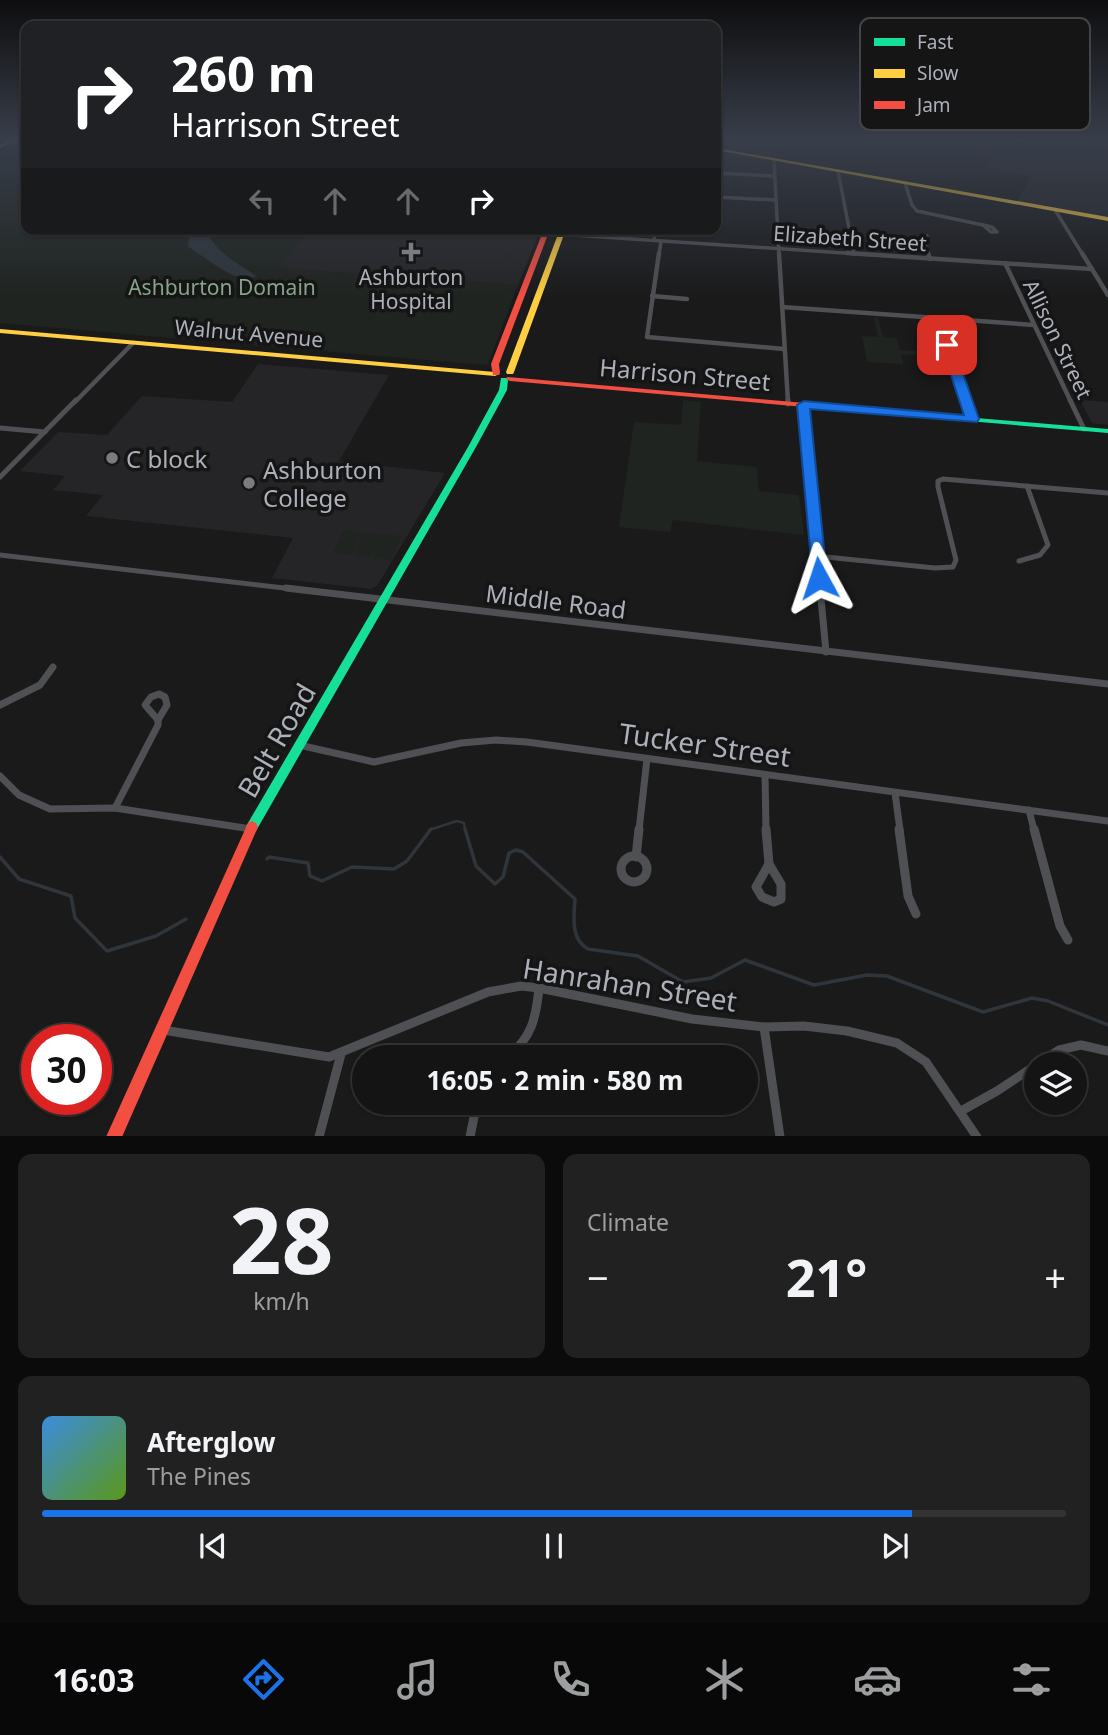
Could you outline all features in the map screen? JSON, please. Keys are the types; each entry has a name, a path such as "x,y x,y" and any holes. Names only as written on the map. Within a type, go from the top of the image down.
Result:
{"main road":[{"path":"955,192 1108,219"},
{"path":"502,374 545,235"},
{"path":"502,374 561,235"},
{"name":"Walnut Avenue","path":"0,331 502,374"},
{"name":"Harrison Street","path":"502,374 788,404 1108,431"},
{"name":"Belt Road","path":"114,1136 251,829 503,390 502,374"}],"street":[{"path":"774,192 788,404"},
{"path":"842,192 854,254"},
{"path":"908,192 917,211 983,225"},
{"path":"721,197 775,200"},
{"path":"1055,210 1108,295"},
{"name":"Elizabeth Street","path":"596,235 1092,269"},
{"path":"654,240 655,235"},
{"path":"927,236 923,237 930,259"},
{"path":"661,241 646,334 649,338 784,349"},
{"name":"Allison Street","path":"1004,264 1084,429"},
{"path":"652,296 687,299"},
{"path":"782,307 1034,325"},
{"path":"938,318 972,419"},
{"path":"0,477 133,343"},
{"path":"804,405 826,652"},
{"path":"0,428 45,432"},
{"path":"817,556 951,568 956,560 939,481 950,478 1108,493"},
{"path":"1019,561 1040,556 1047,551 1048,545 1027,486"},
{"name":"Middle Road","path":"0,555 1108,684"},
{"path":"0,705 40,685 53,667"},
{"path":"116,808 158,720"},
{"name":"Tucker Street","path":"299,745 373,762 461,743 496,740 1108,821"},
{"path":"636,856 647,759"},
{"path":"765,775 769,864"},
{"path":"0,776 19,795 40,807 61,811 116,808 251,829"},
{"path":"895,793 908,896 916,914"},
{"path":"1029,810 1060,926 1068,940"},
{"name":"Hanrahan Street","path":"161,1030 317,1056 341,1054 488,992 521,986 539,988 692,1019 764,1027 804,1026 847,1031 897,1042 926,1062 977,1136"},
{"path":"523,1045 531,1035 539,988"},
{"path":"764,1027 780,1136"},
{"path":"961,1111 1019,1076 1045,1055 1071,1046 1108,1051"},
{"path":"319,1136 341,1054"},
{"path":"470,1136 474,1115"}],"shaded area":[{"path":"1022,192 1108,192 1108,217 1018,201"},
{"path":"189,235 209,235 230,259 256,276 241,278 233,275 188,246"},
{"name":"Ashburton Hospital","path":"306,235 538,236 518,285 276,268"},
{"name":"Ashburton College","path":"258,364 389,375 339,461 445,473 377,586 371,589 272,578 293,538 86,516 103,495 53,490 65,476 20,471 58,432 107,435 142,396 232,402"},
{"path":"1080,400 1108,402 1108,425 1092,423"}],"green space":[{"name":"Ashburton Domain","path":"0,192 21,192 21,235 306,235 277,268 518,285 488,364 484,365 0,323"},
{"path":"874,317 878,317 883,337 896,338 900,350 941,353 942,357 901,354 903,364 867,362 862,336 878,337"},
{"path":"683,400 701,402 697,461 757,467 759,491 799,495 804,535 673,520 670,532 619,527 634,422 681,425"},
{"path":"344,530 362,532 351,555 333,553"},
{"path":"364,532 382,534 371,557 353,555"},
{"path":"383,534 401,536 391,560 373,558"}],"waterway":[{"path":"431,829 457,821 464,823 465,830"},
{"path":"267,859 269,857 308,863 310,876 322,881 352,867 394,869 407,861 431,829"},
{"path":"465,829 476,866 495,884 503,877 509,853 516,850 523,852 575,899 574,927 582,945 588,949 638,956 683,982 711,978 745,960 814,985 867,975 887,976 983,1012 1032,998 1048,1001 1108,1025"},
{"path":"0,857 19,879 71,896 75,918 107,951 156,936 186,919"}],"traffic: fast":[{"path":"252,827 472,447 503,390 504,380"},
{"path":"885,412 1108,431"}],"traffic: slow":[{"path":"957,192 1108,219"},
{"path":"510,372 561,235"},
{"path":"0,331 495,374"}],"traffic: jam":[{"path":"496,373 495,364 545,235"},
{"path":"510,379 885,412"},
{"path":"114,1136 252,827"}],"place":[{"name":"Ashburton Hospital","path":"411,252"},
{"name":"C block","path":"112,458"},
{"name":"Ashburton College","path":"249,483"}],"route":[{"path":"819,578 804,405 972,419 947,345"}]}
